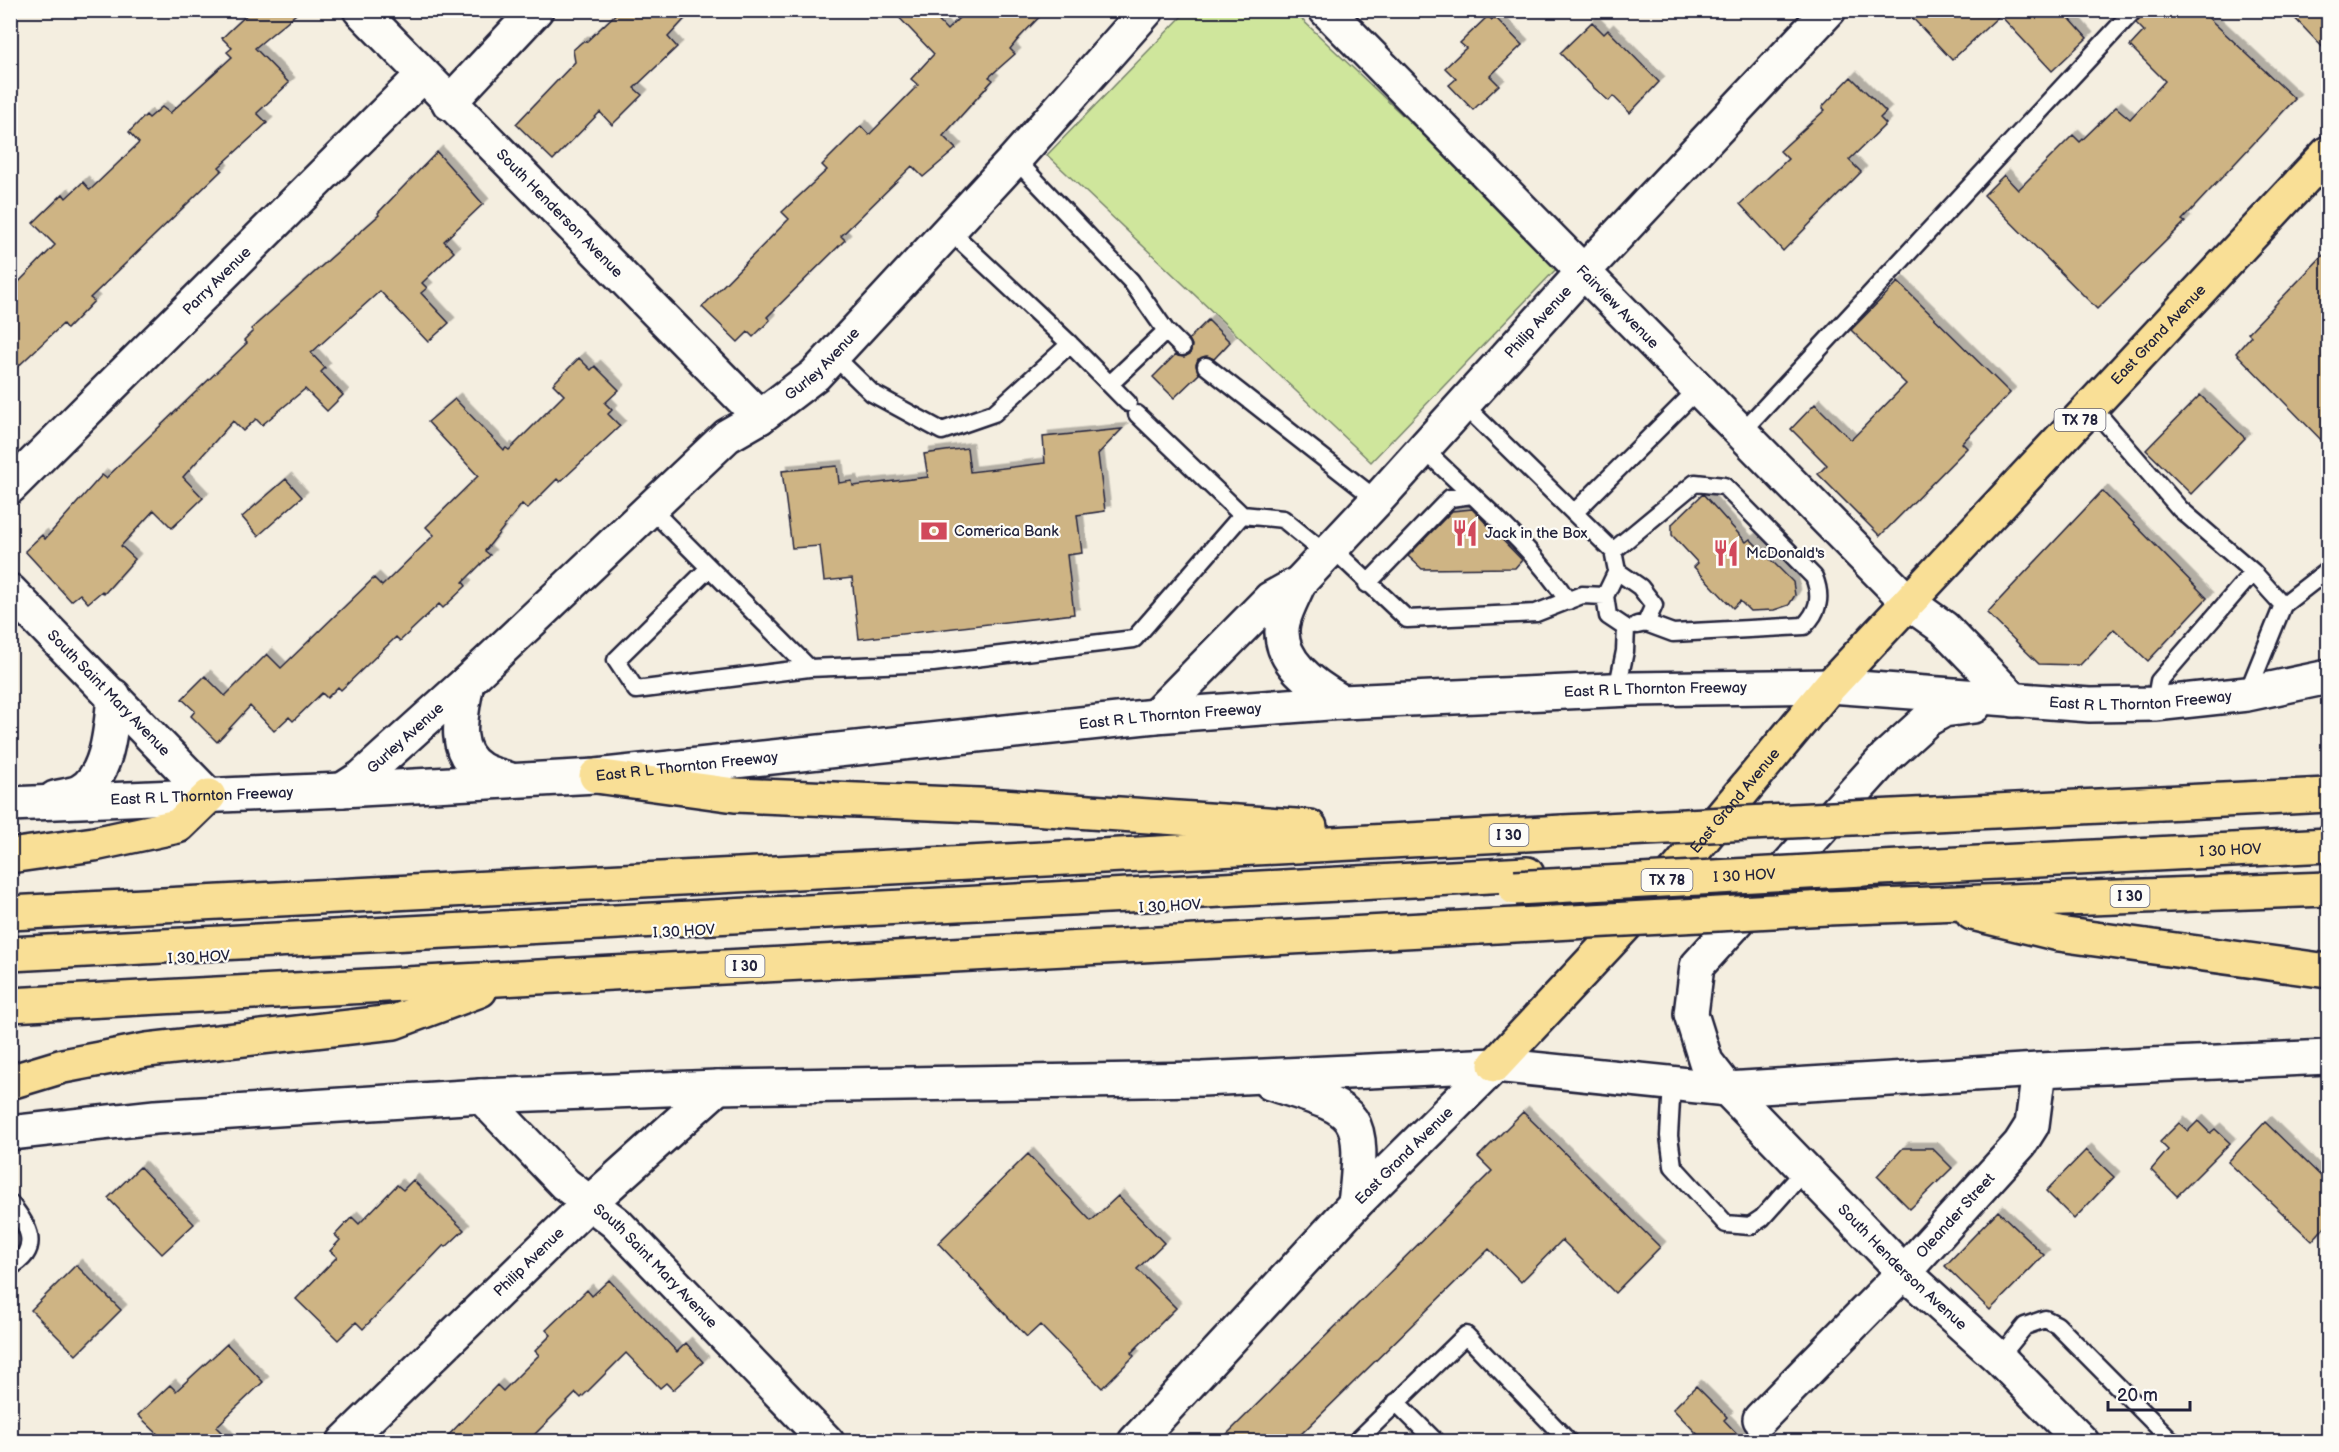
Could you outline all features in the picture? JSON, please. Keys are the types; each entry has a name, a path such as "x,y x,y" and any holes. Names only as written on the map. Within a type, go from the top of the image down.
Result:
{"main road":[{"name":"East Grand Avenue","path":"1495,1065 1679,868 1830,686 2328,153"},
{"path":"596,776 735,795 1002,806 1455,837"},
{"name":"I 30","path":"10,913 1455,837 2328,795"},
{"path":"10,856 94,844 178,826 209,796"},
{"name":"I 30 HOV","path":"10,967 1868,862 2328,832"},
{"name":"I 30 HOV","path":"1868,862 2328,845"},
{"name":"I 30 HOV","path":"10,954 1521,881"},
{"name":"I 30","path":"10,1005 1827,908 2328,889"},
{"path":"1931,903 2059,934 2328,970"},
{"path":"10,1082 63,1066 147,1050 394,1022 512,978"}],"street":[{"name":"South Henderson Avenue","path":"360,10 760,417"},
{"path":"449,103 536,10"},
{"name":"Gurley Avenue","path":"342,790 362,777 467,682 727,436 760,417 815,375 1015,159 1147,10"},
{"name":"Fairview Avenue","path":"1326,10 1909,603 1944,628 2014,700"},
{"name":"Philip Avenue","path":"1155,716 1270,599 1299,583 1464,405 1583,272 1829,10"},
{"name":"Parry Avenue","path":"10,487 423,75"},
{"name":"Philip Avenue","path":"1299,583 1283,622 1283,636 1291,659 1313,685 1342,702"},
{"name":"South Saint Mary Avenue","path":"10,591 209,796"},
{"name":"East R L Thornton Freeway","path":"22,803 342,790 508,779 596,776 1155,716 1342,702 1617,690 1830,686 2090,705 2155,704 2247,694 2328,677"},
{"name":"Gurley Avenue","path":"467,682 460,731 464,754 481,769 508,779"},
{"path":"22,803 80,791 97,775 111,729 114,696"},
{"name":"South Henderson Avenue","path":"2014,700 1944,710 1928,719 1886,757 1697,966 1691,1014 1706,1062 1727,1089 1904,1272 1998,1358 2082,1442"},
{"path":"13,1135 155,1117 481,1096 718,1087 1248,1076 1495,1065 1727,1089 2039,1070 2328,1057"},
{"name":"East Grand Avenue","path":"1145,1438 1355,1204 1495,1065"},
{"name":"Oleander Street","path":"1760,1419 1904,1272 2020,1144 2032,1125 2039,1070"},
{"path":"1248,1076 1334,1103 1348,1114 1358,1130 1360,1158 1355,1204"},
{"name":"Philip Avenue","path":"345,1442 589,1203 718,1087"},
{"name":"South Saint Mary Avenue","path":"481,1096 565,1184 616,1223 827,1442"}],"lane":[{"path":"1741,433 2134,10"},
{"path":"1015,159 1131,281 1166,331 1182,347"},
{"path":"949,230 1070,344 1242,515 1283,519 1329,551 1407,620 1536,613 1582,595 1605,596"},
{"path":"1110,384 1166,331"},
{"path":"833,355 872,393 942,431 994,413 1070,344"},
{"path":"1206,366 1377,500"},
{"path":"1574,513 1698,389"},
{"path":"1464,405 1613,550 1617,571 1605,596 1608,616 1626,628 1646,623 1673,633 1804,626 1814,616 1819,602 1819,589 1814,577 1724,486 1695,483 1613,550"},
{"path":"2092,407 2180,509 2253,572 2283,605"},
{"path":"1424,448 1496,517 1552,578 1568,601"},
{"path":"1367,584 1450,498 1472,495"},
{"path":"650,508 809,668"},
{"path":"709,567 616,660 636,690 809,668 933,663 1134,639 1242,515"},
{"path":"2247,694 2283,605 2328,570"},
{"path":"1617,571 1640,587 1654,605 1646,623"},
{"path":"2155,704 2159,681 2253,572"},
{"path":"1617,690 1625,651 1626,628"},
{"path":"1672,1083 1669,1136 1673,1166 1726,1224 1750,1227 1762,1218 1805,1170"},
{"path":"10,1203 26,1221 30,1236 28,1251 19,1262 10,1267"},
{"path":"1998,1358 2025,1326 2045,1319 2057,1325 2173,1442"},
{"path":"1356,1442 1466,1335 1569,1442"},
{"path":"1396,1402 1436,1442"}],"green space":[{"path":"1187,11 1293,11 1560,265 1371,462 1047,155"}],"building":[{"path":"252,10 301,10 255,48 289,83 257,113 267,123 219,167 222,170 90,298 94,301 67,329 63,324 10,374 10,291 55,245 33,223 63,194 66,198 83,182 90,190 139,143 129,132 146,115 149,118 162,107 170,113 232,57 227,52 232,48 222,38"},
{"path":"620,10 693,10 668,37 677,47 634,88 642,95 612,125 600,112 553,160 516,124 575,62 573,50 582,42 586,42"},
{"path":"892,10 928,10 947,30 967,10 1046,10 1010,49 1015,54 989,77 993,80 943,136 956,149 923,177 912,166 841,236 845,240 767,317 770,320 753,337 748,332 738,342 702,307 789,219 782,212 827,170 822,165 861,126 869,135 918,85 911,79 934,54"},
{"path":"1905,10 2062,10 2087,38 2052,71 2000,15 1952,60"},
{"path":"2144,10 2200,10 2295,99 2182,220 2185,222 2097,309 1984,195 2004,175 2018,190 2073,135 2080,142 2116,107 2130,119 2165,81 2130,46 2144,31 2136,23"},
{"path":"2287,10 2328,10 2328,53"},
{"path":"1488,16 1492,20 1495,17 1522,45 1490,76 1499,85 1473,110 1449,85 1456,79 1445,68 1466,48 1460,43"},
{"path":"1592,22 1604,34 1608,30 1659,82 1630,113 1613,96 1609,101 1560,53"},
{"path":"1851,77 1886,112 1880,118 1886,124 1849,160 1861,172 1783,251 1740,204 1788,159 1780,151 1825,110 1822,107"},
{"path":"437,152 483,204 444,241 454,252 422,283 427,288 421,293 449,323 428,342 380,291 311,353 325,368 321,372 343,395 327,411 305,389 262,425 256,419 243,431 233,421 183,477 203,498 172,528 154,510 121,546 135,559 104,594 102,591 88,603 80,594 71,601 25,551 42,535 45,539 102,475 106,478 247,343 244,340 253,331 251,329 379,215 378,213"},
{"path":"2328,250 2328,447 2236,353 2251,336 2248,333"},
{"path":"1898,282 2010,393 1962,443 1967,448 1880,536 1818,474 1827,465 1791,429 1815,404 1851,440 1906,384 1851,330"},
{"path":"1208,320 1230,342 1214,359 1207,356 1198,359 1196,365 1199,374 1174,398 1153,377 1175,355 1184,357 1190,354 1192,345 1189,339"},
{"path":"579,358 591,370 595,366 619,390 605,403 612,410 608,414 620,426 560,482 557,479 527,509 522,504 485,551 490,555 463,582 466,586 443,608 439,604 400,641 396,637 341,690 338,687 327,698 322,693 293,721 289,717 274,731 250,706 217,742 191,716 195,711 182,699 205,676 225,696 267,654 281,668 374,578 382,586 434,535 426,527 478,476 428,422 455,399 504,450 506,448 509,450 564,395 553,384"},
{"path":"2200,395 2245,438 2191,494 2146,450"},
{"name":"Comerica Bank","path":"1122,429 1098,454 1105,511 1077,515 1082,553 1067,555 1074,614 859,639 852,578 824,581 820,546 792,548 782,471 837,466 839,483 852,481 853,486 928,477 924,454 967,448 970,472 1045,463 1043,437"},
{"path":"286,479 302,497 258,536 242,517"},
{"path":"2102,491 2207,598 2148,661 2114,629 2080,665 2039,664 1987,613"},
{"name":"McDonald's","path":"1703,494 1746,542 1750,539 1793,582 1795,595 1789,605 1774,610 1750,611 1740,601 1733,608 1694,567 1698,563 1672,535 1672,524"},
{"name":"Jack in the Box","path":"1472,509 1522,560 1515,568 1422,569 1408,556 1452,511"},
{"path":"1523,1112 1660,1247 1615,1293 1562,1240 1521,1282 1489,1249 1293,1442 1219,1442 1492,1171 1478,1157"},
{"path":"2198,1121 2210,1133 2215,1129 2230,1143 2177,1196 2151,1170 2168,1150 2160,1142 2179,1123 2188,1131"},
{"path":"2265,1122 2328,1183 2328,1223 2312,1241 2228,1162"},
{"path":"1903,1148 1932,1148 1952,1168 1910,1209 1877,1176"},
{"path":"2086,1150 2114,1177 2074,1219 2046,1191"},
{"path":"1028,1154 1091,1221 1118,1196 1164,1243 1137,1269 1176,1308 1131,1353 1134,1356 1102,1388 1040,1325 1027,1337 938,1243"},
{"path":"140,1167 194,1224 162,1254 108,1198"},
{"path":"413,1180 464,1230 446,1247 444,1245 363,1329 356,1322 338,1340 296,1299 337,1257 330,1251 340,1240 335,1235 352,1217 359,1224 397,1185 403,1190"},
{"path":"1998,1211 2044,1255 1990,1310 1945,1266"},
{"path":"76,1265 121,1310 76,1355 31,1310"},
{"path":"609,1280 677,1352 686,1343 703,1362 673,1390 666,1383 660,1388 626,1353 581,1398 576,1393 527,1442 442,1442 497,1385 503,1391 539,1355 535,1351 551,1335 546,1330 587,1290 592,1296"},
{"path":"227,1344 263,1382 216,1427 231,1442 166,1442 138,1415 170,1385 176,1391"},
{"path":"1696,1386 1727,1417 1724,1420 1745,1442 1705,1442 1673,1409"}],"place":[{"name":"Comerica Bank","path":"934,531"},
{"name":"Jack in the Box","path":"1465,533"},
{"name":"McDonald's","path":"1726,553"}]}
